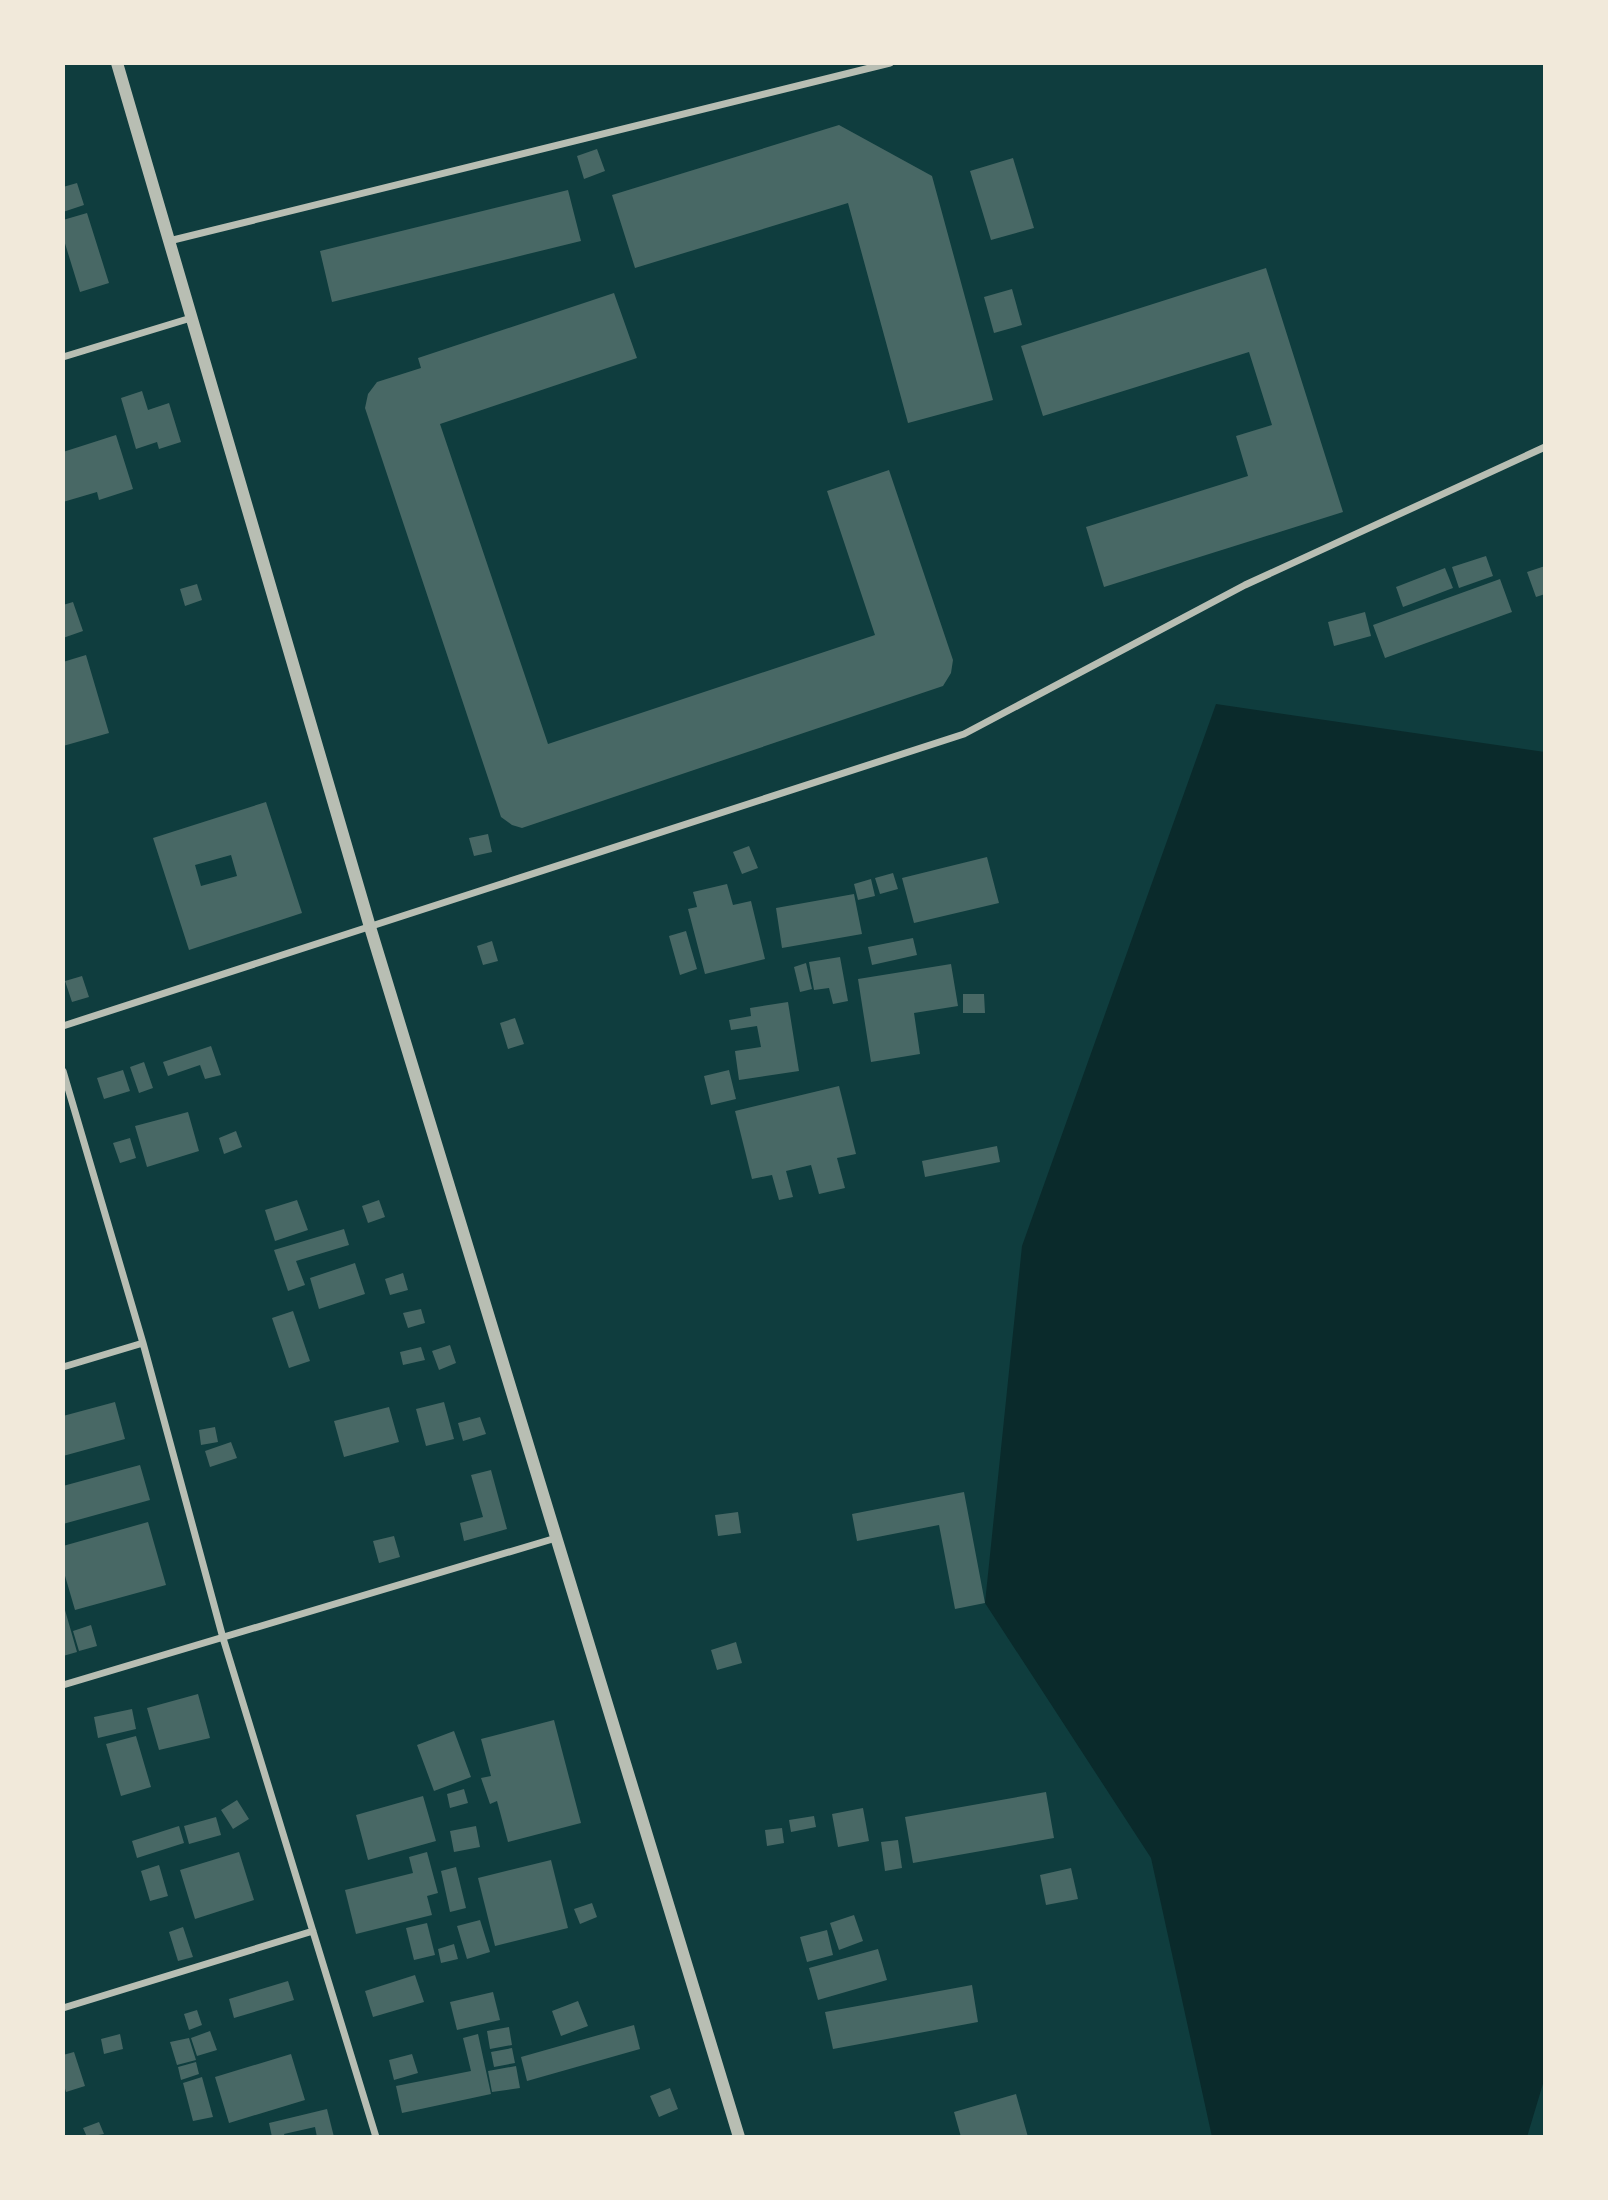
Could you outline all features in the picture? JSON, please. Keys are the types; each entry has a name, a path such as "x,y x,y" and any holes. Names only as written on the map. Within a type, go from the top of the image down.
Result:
{"street":[{"path":"117,63 370,927 739,2137"},
{"path":"169,241 890,63"},
{"path":"63,357 191,318"},
{"path":"63,1026 964,734 1245,585 1545,447"},
{"path":"63,1070 143,1343 223,1637 376,2137"},
{"path":"63,1367 143,1343"},
{"path":"63,1685 556,1538"},
{"path":"63,2008 313,1931"}],"water":[{"path":"1216,704 1545,752 1545,2077 1527,2137 1212,2137 1151,1858 985,1603 1022,1246"}],"building":[{"path":"839,125 932,176 993,400 908,423 848,203 635,268 612,195"},
{"path":"597,149 605,171 584,179 577,156"},
{"path":"1013,158 1034,228 991,240 970,171"},
{"path":"77,183 84,205 63,212 63,187"},
{"path":"568,190 581,241 332,302 320,251"},
{"path":"87,213 109,283 80,292 63,237 63,220"},
{"path":"1266,268 1343,512 1104,587 1086,527 1248,476 1236,436 1272,425 1249,352 1043,416 1021,346"},
{"path":"1012,289 1022,325 994,333 984,297"},
{"path":"614,293 637,358 440,424 548,744 875,635 827,491 889,470 953,660 951,673 943,686 522,828 501,817 365,408 368,394 377,382 421,368 418,358"},
{"path":"142,391 148,410 169,403 181,442 159,449 157,442 136,449 121,398"},
{"path":"116,435 133,489 99,500 97,492 63,502 63,452"},
{"path":"1486,556 1493,576 1459,588 1452,567"},
{"path":"1545,566 1545,594 1536,597 1527,572"},
{"path":"1445,568 1453,588 1403,607 1396,587"},
{"path":"1500,579 1512,612 1385,658 1373,625"},
{"path":"197,584 202,600 185,606 180,589"},
{"path":"73,602 83,631 63,638 63,605"},
{"path":"1365,612 1371,636 1334,646 1328,622"},
{"path":"86,655 109,733 63,746 63,662"},
{"path":"266,802 302,913 189,950 153,838","holes":["231,855 237,876 201,886 195,865"]},
{"path":"488,834 492,852 474,856 469,838"},
{"path":"749,846 758,868 742,874 733,852"},
{"path":"987,857 999,903 914,923 902,878"},
{"path":"893,873 898,889 880,894 875,878"},
{"path":"871,879 875,896 858,900 854,884"},
{"path":"727,884 733,905 751,901 765,959 705,974 688,909 697,907 693,892"},
{"path":"854,894 862,934 782,948 776,908"},
{"path":"686,931 697,969 680,975 669,936"},
{"path":"913,938 917,955 872,965 868,947"},
{"path":"492,941 498,961 483,965 477,946"},
{"path":"840,957 848,1001 833,1004 829,988 814,990 809,962"},
{"path":"806,963 812,989 800,992 794,967"},
{"path":"951,964 958,1006 914,1013 920,1054 871,1062 858,979"},
{"path":"82,976 89,997 72,1002 65,981"},
{"path":"963,994 984,994 985,1013 963,1013"},
{"path":"788,1002 799,1071 739,1080 735,1051 761,1047 757,1026 731,1030 729,1020 751,1016 750,1008"},
{"path":"515,1018 524,1044 508,1049 500,1023"},
{"path":"211,1046 221,1075 205,1079 200,1065 168,1076 163,1062"},
{"path":"144,1062 153,1088 139,1093 130,1067"},
{"path":"123,1070 130,1091 104,1099 97,1078"},
{"path":"729,1070 736,1099 711,1105 704,1076"},
{"path":"839,1086 856,1154 837,1158 845,1188 819,1194 811,1165 786,1171 793,1197 779,1200 772,1175 752,1179 735,1111"},
{"path":"188,1112 199,1151 147,1167 135,1126"},
{"path":"236,1131 242,1147 224,1154 219,1138"},
{"path":"130,1138 136,1158 120,1163 113,1143"},
{"path":"997,1146 1000,1162 925,1177 922,1161"},
{"path":"297,1200 308,1230 275,1241 265,1210"},
{"path":"379,1200 385,1217 368,1223 362,1206"},
{"path":"344,1229 349,1245 296,1261 305,1285 288,1291 274,1250"},
{"path":"355,1263 365,1294 319,1309 310,1278"},
{"path":"403,1273 408,1290 390,1295 385,1279"},
{"path":"421,1309 425,1323 408,1328 403,1313"},
{"path":"293,1311 310,1361 289,1368 272,1318"},
{"path":"450,1345 456,1363 439,1370 432,1351"},
{"path":"421,1347 425,1360 403,1365 400,1352"},
{"path":"115,1402 125,1439 63,1456 63,1416"},
{"path":"444,1402 454,1439 426,1446 416,1409"},
{"path":"389,1407 399,1442 344,1457 334,1421"},
{"path":"480,1417 486,1434 463,1441 458,1423"},
{"path":"215,1427 218,1442 201,1445 199,1430"},
{"path":"231,1442 237,1458 210,1467 205,1451"},
{"path":"140,1465 150,1500 63,1524 63,1486"},
{"path":"491,1470 507,1529 464,1541 460,1523 483,1517 471,1475"},
{"path":"964,1492 985,1603 955,1609 939,1525 857,1541 852,1514"},
{"path":"738,1512 741,1533 718,1536 715,1515"},
{"path":"148,1522 166,1585 75,1610 63,1569 63,1546"},
{"path":"394,1536 400,1557 379,1563 373,1541"},
{"path":"63,1610 77,1652 63,1656"},
{"path":"91,1625 97,1646 79,1651 73,1631"},
{"path":"736,1642 742,1663 717,1670 711,1650"},
{"path":"198,1694 210,1738 159,1750 147,1708"},
{"path":"132,1709 136,1729 98,1738 94,1717"},
{"path":"554,1720 581,1823 508,1842 497,1801 490,1804 481,1778 491,1776 481,1739"},
{"path":"454,1731 471,1777 434,1791 417,1745"},
{"path":"136,1736 151,1787 121,1796 106,1744"},
{"path":"464,1789 468,1803 450,1808 447,1794"},
{"path":"1046,1792 1054,1838 913,1863 905,1817"},
{"path":"423,1796 436,1841 368,1860 356,1815"},
{"path":"237,1800 249,1819 233,1829 221,1810"},
{"path":"863,1808 869,1841 838,1847 832,1814"},
{"path":"814,1816 816,1827 791,1832 789,1820"},
{"path":"216,1817 221,1835 189,1844 184,1826"},
{"path":"179,1826 184,1843 137,1858 132,1841"},
{"path":"476,1826 480,1847 454,1852 450,1831"},
{"path":"782,1828 784,1843 767,1846 765,1830"},
{"path":"898,1840 902,1868 885,1871 881,1842"},
{"path":"239,1852 254,1900 195,1919 180,1870"},
{"path":"427,1852 438,1893 427,1896 432,1915 356,1934 345,1890 413,1873 409,1857"},
{"path":"551,1860 568,1928 495,1946 478,1878"},
{"path":"159,1865 168,1896 150,1901 141,1871"},
{"path":"456,1867 466,1908 450,1912 441,1871"},
{"path":"1071,1868 1078,1899 1046,1905 1040,1875"},
{"path":"592,1903 597,1917 580,1924 574,1909"},
{"path":"854,1915 863,1941 839,1950 830,1923"},
{"path":"480,1920 490,1952 467,1959 457,1926"},
{"path":"427,1923 435,1955 414,1960 406,1928"},
{"path":"183,1927 193,1957 178,1961 169,1932"},
{"path":"827,1930 833,1955 807,1962 800,1937"},
{"path":"454,1944 458,1959 441,1963 438,1949"},
{"path":"878,1949 887,1980 818,2000 809,1968"},
{"path":"415,1975 424,2002 373,2017 365,1991"},
{"path":"288,1981 294,2000 234,2018 229,1999"},
{"path":"972,1985 978,2022 833,2049 825,2012"},
{"path":"493,1992 500,2020 457,2030 450,2002"},
{"path":"578,2001 588,2026 561,2036 552,2011"},
{"path":"197,2010 202,2025 189,2030 184,2014"},
{"path":"634,2025 640,2049 527,2081 521,2057"},
{"path":"509,2027 512,2045 490,2049 487,2031"},
{"path":"210,2031 217,2050 197,2056 191,2038"},
{"path":"120,2034 123,2049 104,2054 101,2039"},
{"path":"478,2034 491,2094 402,2113 396,2086 471,2071 463,2038"},
{"path":"189,2038 196,2060 177,2065 170,2042"},
{"path":"512,2048 515,2063 494,2067 491,2052"},
{"path":"74,2052 85,2086 66,2092 63,2082 63,2055"},
{"path":"291,2054 305,2100 229,2123 215,2077"},
{"path":"412,2054 418,2073 394,2080 389,2060"},
{"path":"196,2062 199,2074 181,2080 178,2067"},
{"path":"516,2066 520,2088 492,2092 488,2071"},
{"path":"202,2077 213,2117 193,2121 183,2083"},
{"path":"670,2088 678,2109 659,2117 650,2096"},
{"path":"1016,2094 1028,2137 961,2137 954,2112"},
{"path":"327,2109 334,2137 317,2137 315,2127 284,2134 285,2137 272,2137 269,2123"},
{"path":"99,2122 104,2134 87,2137 83,2128"}]}
